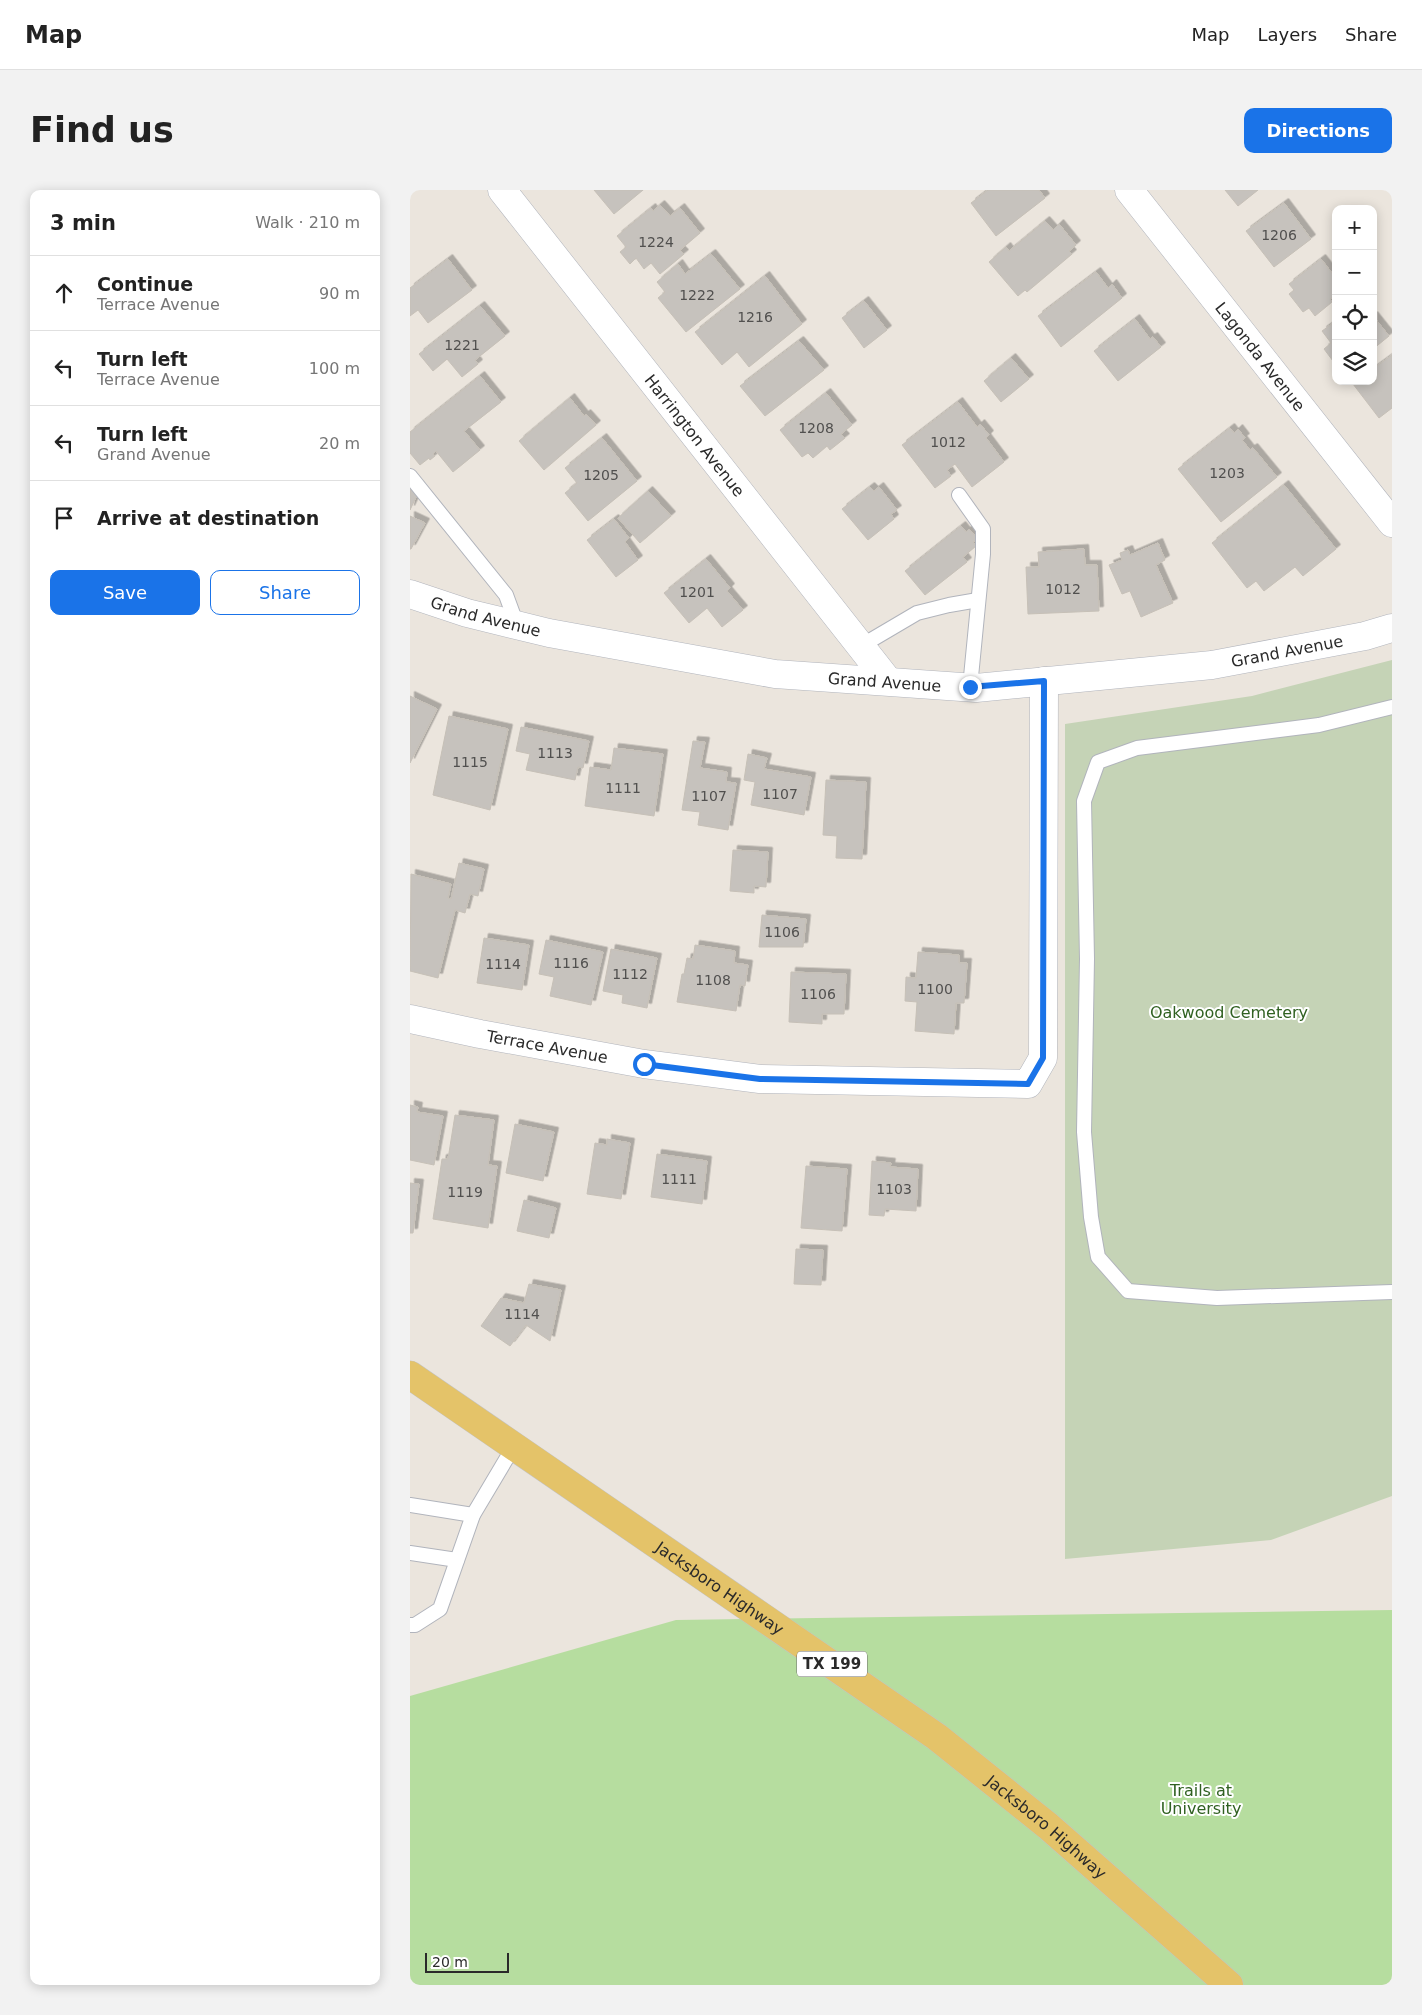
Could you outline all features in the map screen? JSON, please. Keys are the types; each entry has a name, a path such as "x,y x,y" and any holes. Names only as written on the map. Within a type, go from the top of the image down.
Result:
{"main road":[{"name":"Jacksboro Highway","path":"410,1375 937,1737 1048,1826 1229,1985"}],"street":[{"name":"Harrington Avenue","path":"502,190 888,681"},
{"name":"Lagonda Avenue","path":"1129,190 1392,523"},
{"name":"Grand Avenue","path":"410,594 467,613 517,625 775,674 970,687 1212,665 1365,636 1392,628"},
{"name":"Terrace Avenue","path":"410,1019 480,1034 644,1064 760,1079 1028,1084 1043,1058 1044,681"}],"lane":[{"path":"410,476 506,595 517,625"},
{"path":"959,495 983,529 970,687"},
{"path":"860,646 918,613 978,600"},
{"path":"1392,707 1319,725 1137,748 1098,762 1084,801 1088,959 1084,1132 1091,1217 1098,1257 1128,1291 1217,1298 1392,1292"},
{"path":"410,1625 415,1625 440,1609 473,1515 514,1446"},
{"path":"410,1505 473,1515"},
{"path":"410,1553 457,1560"}],"green space":[{"name":"Oakwood Cemetery","path":"1392,660 1392,1496 1271,1540 1065,1559 1065,724 1252,696"},
{"name":"Trails at University","path":"1392,1610 1392,1985 410,1985 410,1696 676,1620"}],"building":[{"path":"594,190 643,190 614,214"},
{"path":"988,190 1039,190 1045,198 996,236 971,203"},
{"path":"1225,190 1258,190 1238,206"},
{"path":"1284,203 1311,239 1274,267 1246,231"},
{"path":"660,205 670,216 680,208 700,233 680,250 684,254 660,274 651,263 644,269 636,258 630,264 620,252 626,247 617,236 651,208 653,211"},
{"path":"1045,221 1053,230 1059,224 1076,245 1069,251 1072,254 1027,292 1025,290 1018,296 989,262 1006,247 1009,251"},
{"path":"711,254 740,289 686,332 658,298 665,292 657,282 678,264 685,274"},
{"path":"448,259 472,290 428,323 418,310 410,316 410,288"},
{"path":"1321,259 1332,273 1332,297 1330,299 1332,302 1315,316 1309,308 1303,312 1289,294 1294,290 1289,284"},
{"path":"1096,272 1108,288 1112,284 1122,298 1061,347 1038,316"},
{"path":"765,276 802,324 749,367 737,352 722,365 695,332"},
{"path":"864,301 887,330 864,348 842,318"},
{"path":"480,306 505,336 475,360 478,364 462,377 447,359 433,371 419,354"},
{"path":"1135,319 1150,339 1153,337 1161,347 1118,381 1094,351"},
{"path":"1377,321 1389,336 1377,346"},
{"path":"1332,324 1332,360 1324,349 1331,343 1322,331"},
{"path":"799,341 824,370 765,416 740,386"},
{"path":"1392,355 1392,408 1379,418 1354,385 1377,385 1377,366"},
{"path":"1011,358 1029,379 1001,402 984,381"},
{"path":"480,376 501,402 464,431 480,450 453,472 436,451 433,454 435,456 420,465 410,453 410,432"},
{"path":"826,393 852,425 841,434 845,438 830,450 827,446 813,458 808,453 802,457 780,430"},
{"path":"570,398 584,416 586,414 596,425 544,470 519,441"},
{"path":"958,402 977,427 980,424 989,435 986,438 1004,462 972,487 955,464 947,470 951,476 935,488 902,445"},
{"path":"1230,428 1234,433 1238,429 1245,438 1242,440 1250,450 1253,448 1277,477 1221,522 1178,469"},
{"path":"602,438 637,481 588,521 565,493 577,483 565,468"},
{"path":"1284,485 1336,549 1303,576 1295,567 1264,591 1256,581 1247,588 1212,543"},
{"path":"870,487 874,491 879,487 897,510 891,514 894,519 868,540 842,509"},
{"path":"410,489 418,493 410,510"},
{"path":"648,491 671,516 640,543 618,518"},
{"path":"410,516 425,523 411,549 410,549"},
{"path":"614,519 629,538 625,542 638,560 616,577 587,540"},
{"path":"961,526 966,532 969,529 978,539 973,542 976,546 963,557 967,562 925,595 905,571"},
{"path":"1158,543 1165,560 1156,565 1173,603 1141,617 1130,591 1122,594 1109,565 1122,560 1120,553 1128,550 1130,555"},
{"path":"1084,549 1085,565 1097,565 1099,611 1028,614 1026,567 1039,567 1038,552"},
{"path":"706,559 730,588 727,591 743,610 722,627 707,608 689,623 664,593"},
{"path":"410,696 437,709 410,763"},
{"path":"449,716 508,729 490,810 433,795"},
{"path":"521,727 589,741 583,768 578,767 575,780 526,770 530,754 516,751"},
{"path":"693,741 705,742 700,768 727,772 726,782 736,783 728,830 698,825 700,812 682,810"},
{"path":"614,748 663,754 654,816 585,806 590,767 611,770"},
{"path":"748,754 767,758 764,769 811,777 804,815 751,805 755,782 744,780"},
{"path":"826,780 866,782 862,859 836,858 837,836 823,835"},
{"path":"733,850 768,852 766,887 754,886 754,893 730,891"},
{"path":"459,863 484,869 478,896 470,894 465,913 455,910 438,978 410,971 411,874 451,884 448,898 451,899"},
{"path":"762,915 806,919 803,947 759,947"},
{"path":"484,938 529,945 522,990 477,983"},
{"path":"546,940 603,952 591,1005 550,996 554,977 539,974"},
{"path":"695,945 735,951 734,963 748,965 745,986 740,985 736,1011 677,1002 687,958 693,959"},
{"path":"611,949 657,958 647,1008 622,1003 623,995 603,991"},
{"path":"918,952 959,955 959,963 967,963 964,1003 956,1003 954,1034 915,1031 917,1002 905,1001 906,977 916,978"},
{"path":"791,972 846,974 844,1014 822,1014 822,1024 789,1022"},
{"path":"410,1105 418,1107 417,1112 443,1116 434,1165 410,1160"},
{"path":"455,1115 494,1120 488,1165 497,1166 488,1228 433,1219 442,1159 448,1159"},
{"path":"515,1124 554,1132 543,1181 506,1173"},
{"path":"607,1139 630,1143 621,1199 587,1194 595,1143 607,1145"},
{"path":"657,1154 707,1161 702,1204 651,1197"},
{"path":"872,1161 891,1163 890,1167 918,1169 916,1211 885,1209 884,1216 869,1215"},
{"path":"806,1166 847,1169 842,1231 801,1228"},
{"path":"410,1183 419,1184 413,1233 410,1233"},
{"path":"524,1200 556,1208 549,1238 517,1231"},
{"path":"796,1249 823,1250 821,1285 794,1284"},
{"path":"529,1284 561,1290 550,1341 526,1325 510,1346 481,1326 501,1298 524,1303"}],"route":[{"path":"644,1064 760,1079 1028,1084 1043,1058 1044,681 970,687"}]}
